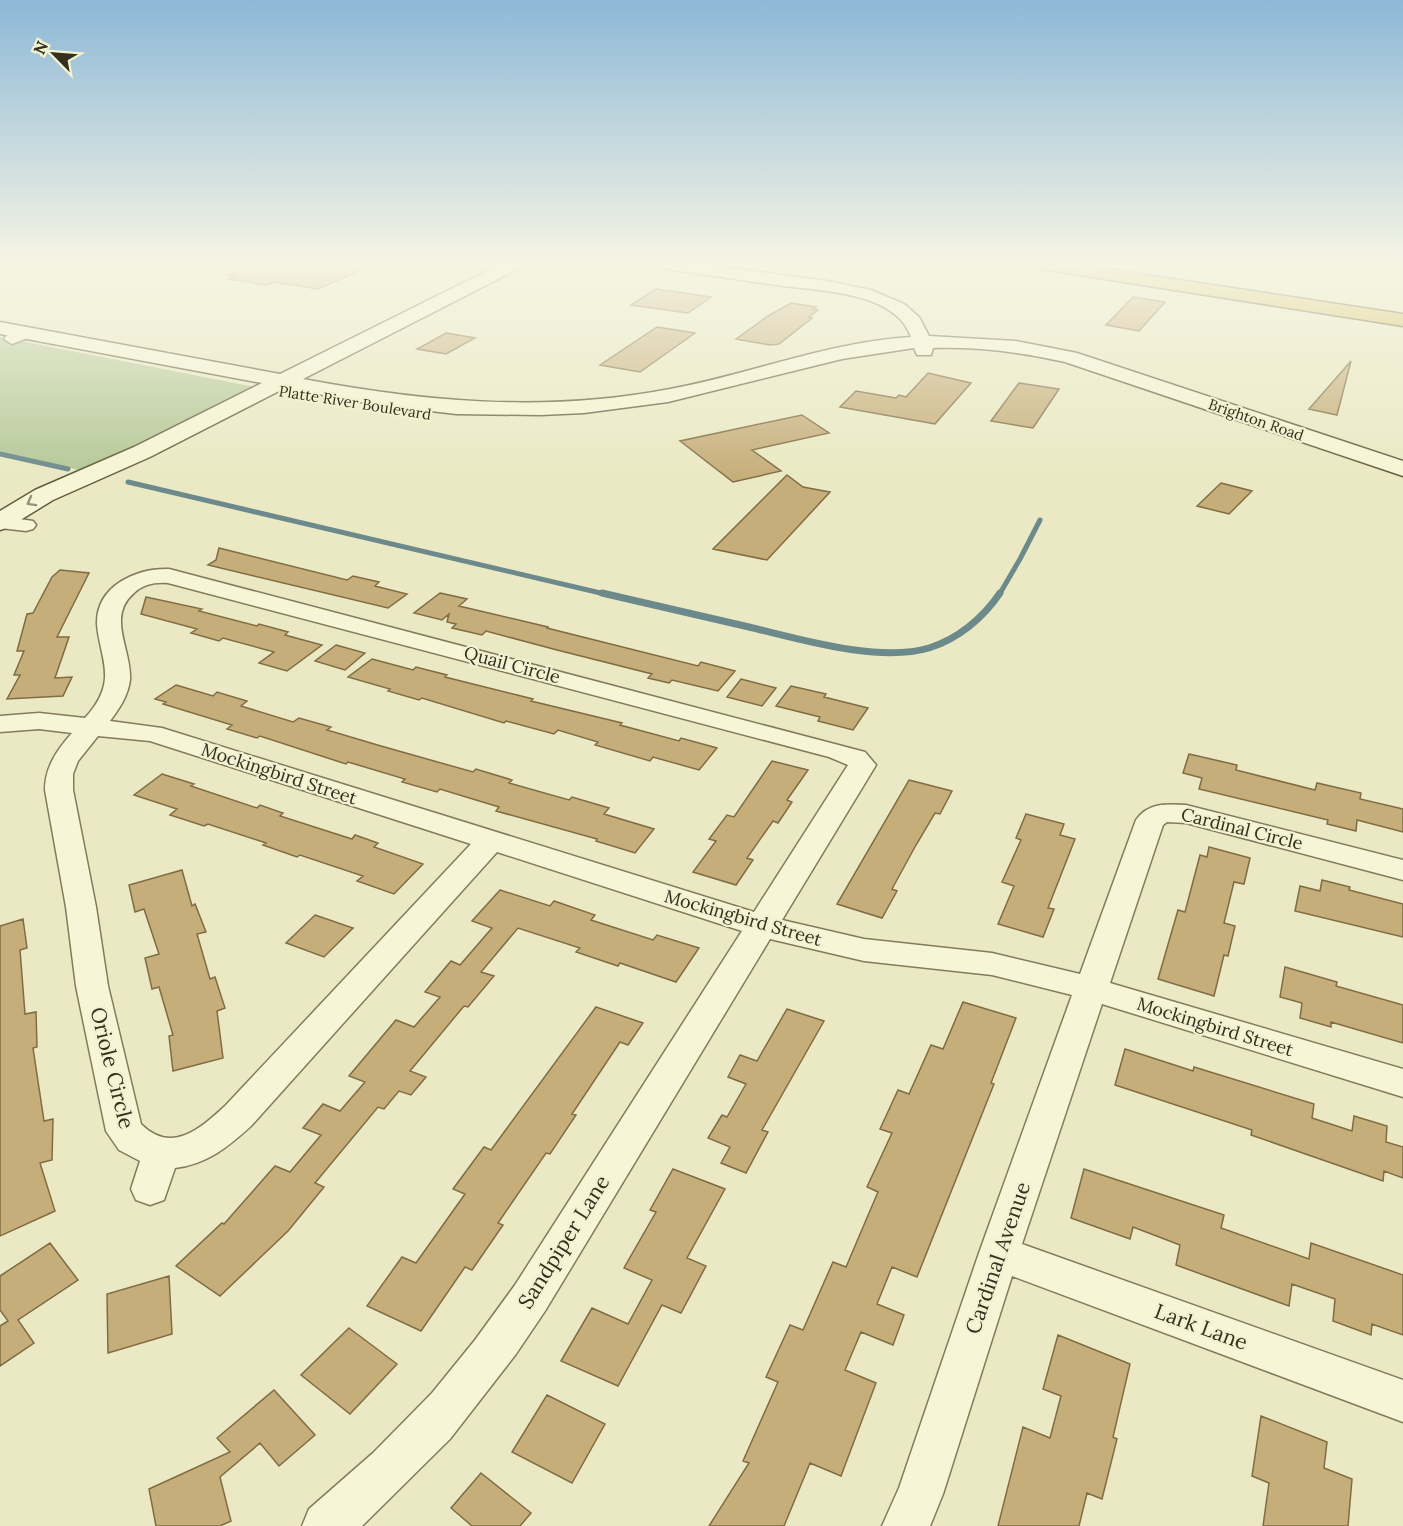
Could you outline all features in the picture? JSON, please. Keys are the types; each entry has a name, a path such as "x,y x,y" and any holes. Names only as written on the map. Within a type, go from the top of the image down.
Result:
{"main road":[{"name":"Platte River Boulevard","path":"16,335 273,385 388,411 466,418 516,419 631,411 842,360 923,347"},
{"path":"0,522 44,495 142,452 371,335"},
{"path":"919,335 923,347"},
{"name":"Brighton Road","path":"923,347 1012,356 1110,371 1403,469"},
{"path":"0,546 26,525 101,481 142,452"}],"street":[{"path":"0,522 26,525"},
{"name":"Quail Circle","path":"90,728 110,703 116,689 118,676 108,619 110,612 120,593 141,573 169,576 855,757 861,761 861,770 762,926"},
{"name":"Mockingbird Street","path":"0,724 39,721 153,734 762,926 864,950 992,964 1048,976 1403,1083"},
{"name":"Mockingbird Street","path":"0,743 90,728"},
{"name":"Oriole Circle","path":"90,728 65,760 59,773 59,790 81,907 92,986 124,1131 130,1139 161,1153 192,1150 207,1143 238,1116 491,841"},
{"name":"Cardinal Circle","path":"1091,989 1146,827 1150,820 1161,813 1175,812 1210,819 1403,870"},
{"name":"Sandpiper Lane","path":"327,1526 402,1456 447,1409 489,1357 530,1298 762,926"},
{"name":"Cardinal Avenue","path":"906,1526 920,1494 999,1253 1091,989"},
{"path":"150,1189 161,1153"},
{"name":"Lark Lane","path":"999,1253 1403,1401"}],"green space":[{"path":"0,337 265,389 92,473 0,452"}],"building":[{"path":"442,335 475,338 446,354 417,349"},
{"path":"645,335 692,335 640,372 600,365"},
{"path":"741,335 790,335 779,344 770,345 736,339"},
{"path":"1351,361 1337,415 1309,409"},
{"path":"928,373 971,383 935,424 840,407 856,391 896,398 899,395 906,397"},
{"path":"1019,383 1059,389 1033,428 991,421"},
{"path":"802,415 829,433 752,450 781,471 733,482 680,441"},
{"path":"787,475 803,487 830,492 767,560 713,549"},
{"path":"1221,483 1252,491 1229,514 1197,506"},
{"path":"219,548 347,580 353,576 379,582 375,586 407,594 388,608 208,565 216,560"},
{"path":"60,570 89,573 57,637 69,637 55,678 72,677 63,696 7,699 20,675 14,675 24,651 17,651 27,614 33,613 52,577"},
{"path":"440,593 467,599 459,606 698,666 701,662 735,671 718,691 672,680 669,683 648,678 652,674 486,631 482,635 452,628 456,624 447,622 449,614 442,620 414,613"},
{"path":"146,597 202,609 199,611 257,626 259,624 288,632 285,635 322,645 287,671 259,663 274,652 223,638 219,641 191,633 197,629 141,614"},
{"path":"336,645 365,653 345,670 315,661"},
{"path":"372,659 413,670 416,667 447,675 445,677 533,699 531,701 622,723 620,725 679,741 681,738 717,748 699,770 653,757 650,761 595,745 598,742 558,730 554,734 506,721 504,723 422,698 419,700 388,691 390,689 348,677"},
{"path":"741,679 776,688 762,706 727,697"},
{"path":"176,685 213,696 217,692 247,701 241,706 293,722 299,718 331,727 327,730 381,746 473,772 476,769 512,780 509,783 569,800 572,797 609,808 604,814 654,829 635,853 596,841 597,839 496,811 499,807 440,789 437,792 402,782 405,779 348,762 346,764 260,736 257,738 227,729 232,725 163,704 166,702 155,699"},
{"path":"791,686 826,694 824,697 868,708 853,730 818,721 820,717 776,706"},
{"path":"1189,754 1237,765 1236,770 1315,790 1317,783 1361,793 1360,799 1403,809 1403,832 1357,820 1356,831 1327,824 1328,820 1199,789 1202,778 1183,773"},
{"path":"772,761 808,770 787,800 792,802 778,823 773,821 747,858 753,860 736,885 693,872 716,841 709,839 727,815 734,817"},
{"path":"162,774 257,808 260,805 283,813 280,816 352,839 355,835 378,843 374,847 423,864 394,894 357,881 363,876 300,855 297,857 263,845 266,843 208,824 204,826 170,815 177,809 134,795"},
{"path":"909,780 952,791 940,814 935,813 916,845 892,889 897,891 882,918 837,904"},
{"path":"1026,814 1064,824 1060,835 1075,839 1048,908 1054,909 1043,937 998,924 1014,886 1002,882 1021,840 1016,838"},
{"path":"1209,847 1250,858 1244,884 1234,882 1224,923 1235,926 1228,956 1224,955 1214,996 1158,979 1178,910 1185,912 1200,855 1207,857"},
{"path":"182,870 192,906 195,904 206,932 197,934 210,979 215,977 225,1008 217,1011 223,1058 173,1071 169,1036 173,1035 159,987 152,989 145,958 159,954 144,909 135,912 129,885"},
{"path":"1322,880 1350,887 1349,890 1403,904 1403,937 1295,911 1300,886 1320,891"},
{"path":"500,890 550,906 554,901 595,915 591,920 653,940 657,935 699,948 676,982 620,963 618,966 576,952 580,948 518,928 481,972 494,976 468,1007 464,1006 410,1071 426,1077 411,1095 399,1091 384,1109 378,1107 315,1183 324,1187 288,1231 220,1296 176,1266 222,1223 224,1224 275,1166 290,1172 321,1135 303,1128 323,1104 340,1111 365,1082 349,1076 396,1020 414,1027 440,997 425,992 451,961 460,965 492,928 472,921"},
{"path":"315,915 353,928 324,957 286,943"},
{"path":"23,919 27,948 20,950 25,1014 36,1012 37,1047 33,1048 44,1121 53,1119 52,1160 40,1163 55,1211 0,1236 0,926"},
{"path":"1285,967 1337,982 1336,986 1403,1005 1403,1043 1331,1022 1331,1027 1300,1018 1302,1003 1280,997"},
{"path":"963,1002 1016,1018 991,1083 994,1084 917,1277 892,1267 877,1304 904,1315 893,1345 861,1332 845,1370 876,1383 841,1476 810,1463 784,1526 709,1526 749,1463 743,1461 778,1382 766,1377 790,1325 803,1330 833,1262 846,1267 878,1192 867,1187 892,1133 880,1129 898,1090 909,1094 931,1045 943,1049"},
{"path":"596,1007 643,1023 628,1045 620,1042 572,1114 576,1115 550,1154 546,1153 498,1223 503,1225 472,1270 465,1267 421,1331 367,1306 402,1257 416,1263 465,1194 453,1189 484,1147 491,1150"},
{"path":"787,1009 824,1021 762,1130 768,1132 746,1173 721,1163 730,1147 708,1138 722,1115 727,1117 746,1084 728,1077 740,1055 757,1061"},
{"path":"1125,1049 1193,1071 1194,1067 1314,1104 1312,1118 1352,1131 1354,1116 1387,1126 1386,1142 1403,1147 1403,1178 1384,1171 1383,1181 1251,1135 1252,1130 1115,1085"},
{"path":"673,1169 725,1189 687,1258 706,1266 681,1313 662,1305 618,1386 561,1361 592,1308 628,1324 652,1280 624,1268 656,1212 650,1210"},
{"path":"1084,1169 1224,1215 1221,1228 1309,1259 1311,1243 1403,1275 1403,1335 1372,1324 1371,1335 1333,1321 1335,1299 1292,1284 1289,1306 1176,1265 1180,1245 1133,1227 1130,1239 1071,1218"},
{"path":"50,1243 78,1280 18,1320 34,1343 0,1366 0,1326 8,1321 0,1310 0,1276"},
{"path":"169,1276 172,1334 108,1353 107,1294"},
{"path":"349,1328 397,1364 350,1414 301,1375"},
{"path":"1058,1335 1130,1364 1113,1437 1117,1439 1102,1499 1087,1493 1079,1526 998,1526 1023,1427 1050,1438 1061,1396 1043,1389"},
{"path":"274,1390 315,1435 279,1466 260,1443 220,1477 231,1521 220,1526 156,1526 149,1489 230,1452 217,1438"},
{"path":"547,1395 605,1424 572,1483 512,1452"},
{"path":"1261,1416 1327,1442 1324,1468 1352,1479 1348,1526 1263,1526 1269,1483 1252,1476"},
{"path":"481,1473 531,1513 520,1526 472,1526 451,1508"}],"waterway":[{"path":"0,454 68,469"},
{"path":"128,482 609,595"},
{"path":"999,595 1040,520"},
{"path":"602,593 815,643 887,653 929,648 950,639 978,619 1000,593"}]}
